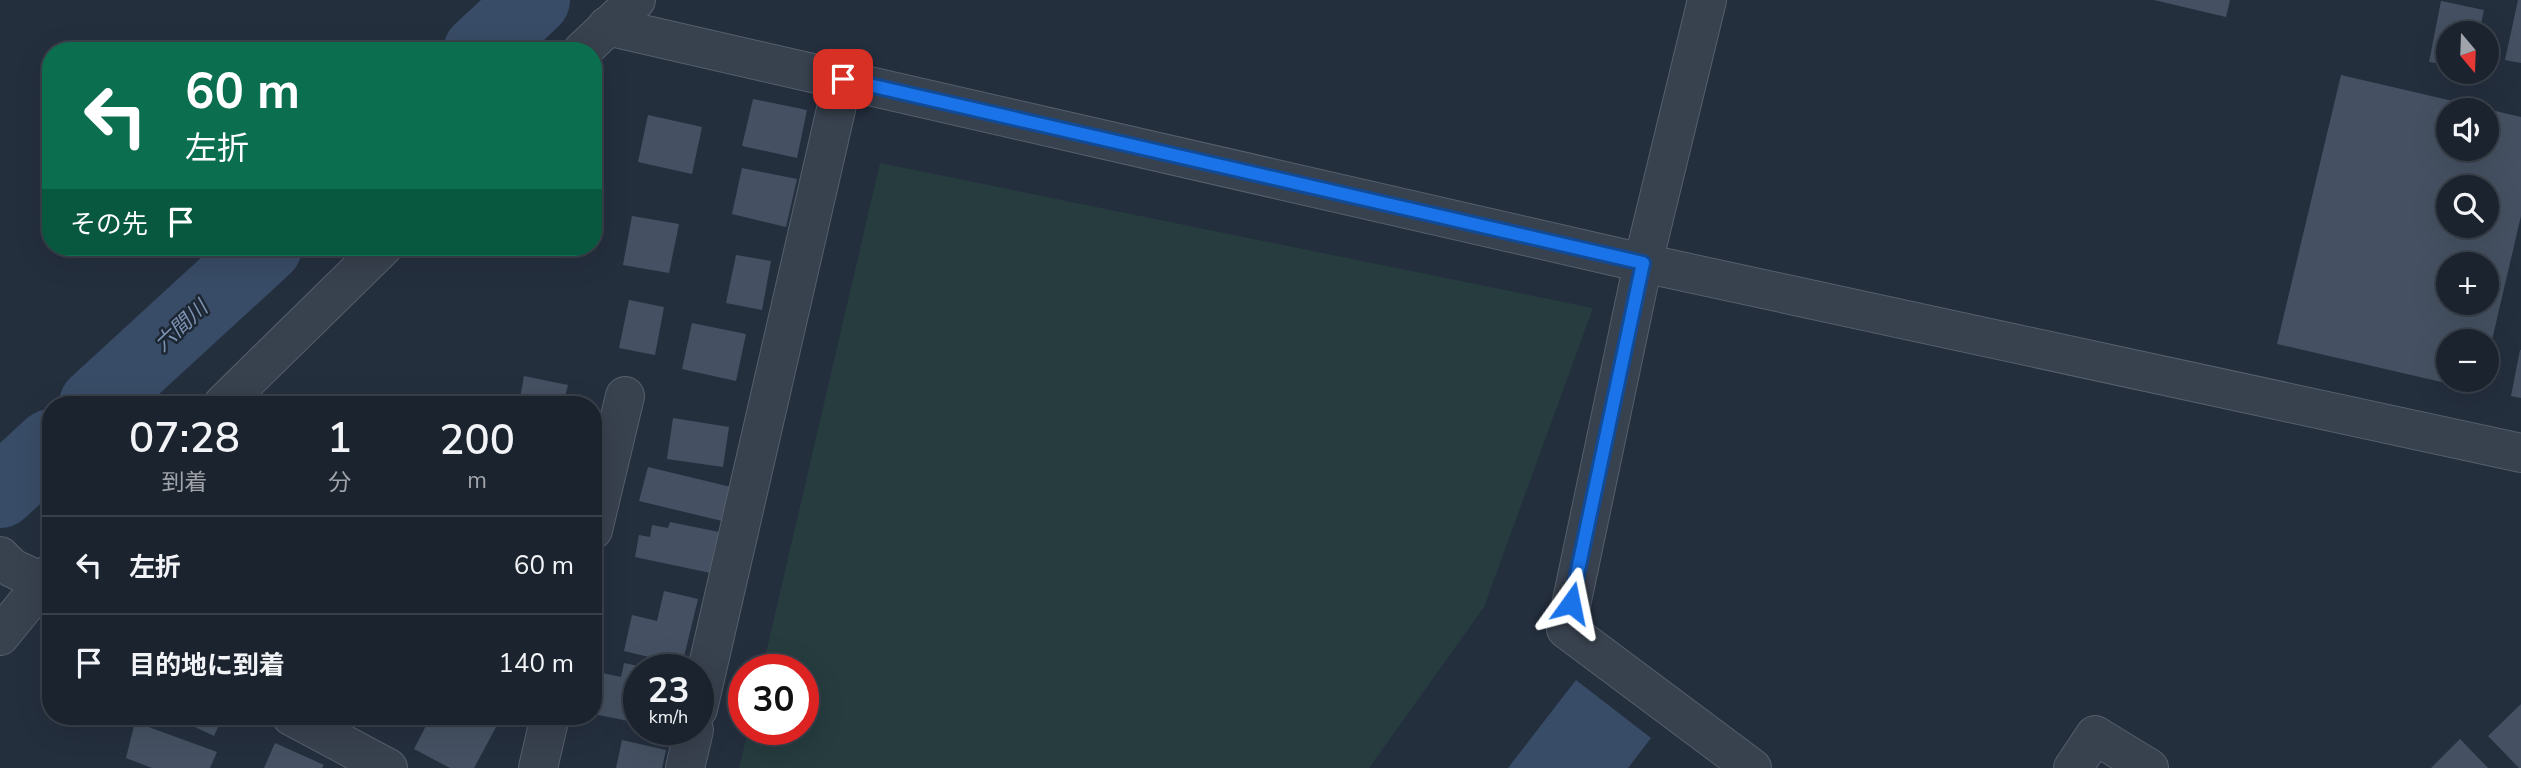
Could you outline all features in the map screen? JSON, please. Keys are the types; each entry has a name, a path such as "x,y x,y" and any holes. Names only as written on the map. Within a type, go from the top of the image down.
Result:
{"street":[{"path":"595,38 636,0"},
{"path":"1707,0 1643,263 1566,629 1752,768"},
{"path":"595,38 843,79 1643,263 2521,453"},
{"path":"711,654 843,79"},
{"path":"231,396 374,256"},
{"path":"602,492 625,396"},
{"path":"0,636 31,573"},
{"path":"308,725 388,768"},
{"path":"538,768 548,725"},
{"path":"2073,768 2095,734 2149,768"},
{"path":"685,768 690,745"}],"green space":[{"path":"880,163 1593,308 1484,607 1369,768 739,768 744,745 819,745 819,654 766,654"}],"water":[{"path":"1576,680 1651,738 1628,768 1508,768"}],"building":[{"path":"2154,0 2230,0 2226,17"},
{"path":"2518,0 2521,0 2521,63 2505,60"},
{"path":"2441,1 2484,10 2482,21 2437,21"},
{"path":"2436,26 2436,63 2429,62"},
{"path":"2341,75 2440,98 2436,98 2436,161 2499,161 2499,112 2521,117 2521,216 2499,310 2499,252 2436,252 2436,315 2498,315 2495,329 2436,329 2436,381 2277,344"},
{"path":"753,99 807,110 797,158 742,146"},
{"path":"648,115 702,127 692,174 638,162"},
{"path":"742,168 797,179 786,227 732,214"},
{"path":"632,216 679,224 669,273 623,265"},
{"path":"736,255 771,261 762,310 726,303"},
{"path":"629,300 664,307 655,355 619,348"},
{"path":"692,323 746,334 736,381 682,369"},
{"path":"2521,350 2521,398 2511,396"},
{"path":"524,376 568,385 565,396 520,396"},
{"path":"673,418 729,427 723,467 667,459"},
{"path":"648,467 731,487 722,521 639,501"},
{"path":"670,522 729,534 720,575 635,557 639,535 650,537 652,525 668,528"},
{"path":"664,591 698,599 685,654 636,654 624,651 632,615 657,621"},
{"path":"623,668 623,720 602,716 602,673 621,677"},
{"path":"2521,704 2521,768 2519,768 2488,736"},
{"path":"134,725 143,725 217,752 210,768 152,768 126,758"},
{"path":"190,725 219,725 214,736"},
{"path":"426,725 497,725 474,768 450,768 414,749"},
{"path":"2460,739 2488,768 2431,768"},
{"path":"622,740 623,745 644,745 666,750 662,768 616,768"},
{"path":"275,743 324,765 322,768 264,768"}],"waterway":[{"name":"六間川","path":"489,42 534,0"},
{"name":"六間川","path":"104,396 256,256"},
{"name":"六間川","path":"0,492 42,453"}],"route":[{"path":"843,79 1643,263 1571,603"}]}
